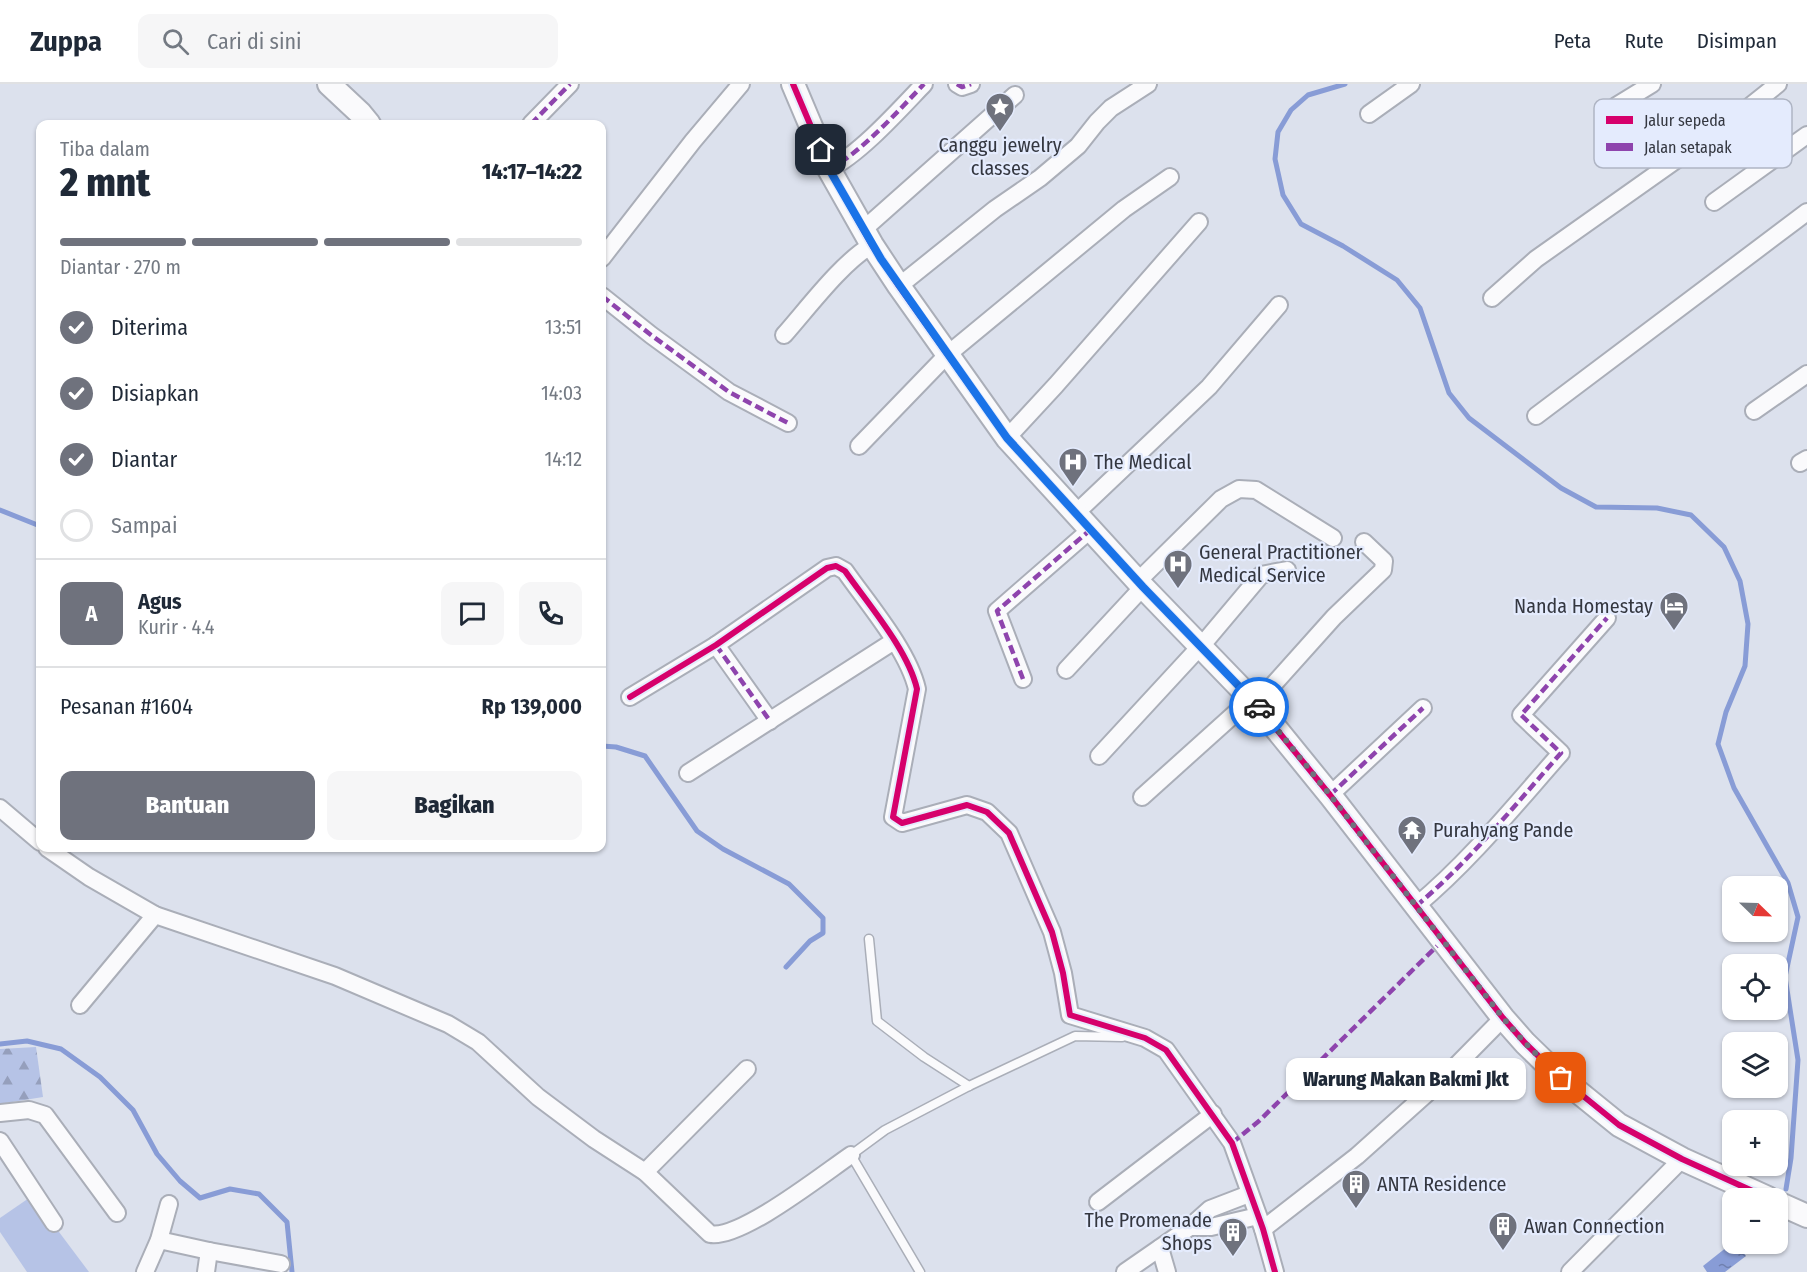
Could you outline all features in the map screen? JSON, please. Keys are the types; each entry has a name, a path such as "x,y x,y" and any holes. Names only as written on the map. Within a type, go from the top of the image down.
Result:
{"street":[{"path":"329,84 366,120"},
{"path":"535,120 570,84"},
{"path":"606,253 693,141 741,84"},
{"path":"829,169 840,164 885,124 924,84"},
{"path":"957,84 962,87 971,84"},
{"path":"899,286 994,210 1040,178 1078,146 1111,108 1148,84"},
{"path":"1370,114 1411,84"},
{"path":"1627,99 1652,84"},
{"path":"1759,99 1778,84"},
{"path":"801,88 829,169 868,237 899,286 1007,438 1140,584 1254,702 1330,795 1503,1018 1561,1078 1619,1125 1682,1159 1746,1188"},
{"path":"784,335 827,286 864,250 868,237 1015,95"},
{"path":"1792,146 1807,135"},
{"path":"1492,298 1536,259 1665,168"},
{"path":"1713,202 1761,168"},
{"path":"859,446 948,355 1124,209 1170,177"},
{"path":"1536,416 1807,212"},
{"path":"1007,438 1199,222"},
{"path":"606,299 729,392 788,423"},
{"path":"1023,679 997,610 1209,387 1279,305"},
{"path":"1754,411 1807,374"},
{"path":"1066,670 1140,584 1221,499 1239,489 1256,490 1333,538"},
{"path":"1142,797 1254,702 1334,617 1383,570 1384,561 1364,542"},
{"path":"630,697 716,645 827,568 836,566 845,571 894,641 914,675 917,689 893,817 902,823 967,805 987,812 1008,833 1052,932 1071,1015 1145,1038 1166,1050 1232,1143 1275,1272"},
{"path":"1099,756 1201,645 1261,575 1287,570"},
{"path":"1416,906 1474,849 1561,753 1521,715 1607,618"},
{"path":"688,773 894,641"},
{"path":"716,645 770,721"},
{"path":"1330,795 1423,708"},
{"path":"0,808 36,830"},
{"path":"53,852 89,878 155,915 335,976 448,1024 478,1042 538,1097 575,1125 645,1172 710,1234 718,1236 762,1216 851,1155"},
{"path":"80,1005 155,915"},
{"path":"1190,1227 1260,1222 1357,1156 1444,1078 1503,1018"},
{"path":"645,1172 747,1069"},
{"path":"0,1113 29,1110 45,1115 117,1213"},
{"path":"1098,1202 1213,1114"},
{"path":"0,1141 54,1223"},
{"path":"1570,1272 1682,1159"},
{"path":"1125,1272 1190,1227 1210,1209 1249,1194"},
{"path":"145,1272 159,1239 169,1204"},
{"path":"1788,1207 1807,1216"},
{"path":"159,1239 281,1264"},
{"path":"1160,1248 1167,1272"},
{"path":"206,1272 209,1251"}],"lane":[{"path":"869,939 877,1021 924,1057 969,1086"},
{"path":"920,1272 851,1155 885,1130 969,1086 1075,1036 1145,1038"}],"green space":[{"path":"36,1047 43,1097 0,1104 0,1049"},
{"path":"32,1196 89,1272 27,1272 0,1232 0,1218"}],"water":[{"path":"1722,1251 1722,1254 1744,1254 1746,1256 1725,1272 1707,1272 1703,1266"}],"waterway":[{"path":"1345,84 1308,95 1291,110 1278,132 1275,159 1283,195 1301,224 1343,246 1397,280 1420,308 1449,393 1469,418 1561,488 1596,507 1657,508 1691,515 1724,547 1740,581 1748,624 1745,666 1726,712 1718,744 1734,788 1788,883 1798,917 1785,977 1798,1060 1791,1158 1786,1188"},
{"path":"0,510 36,524"},
{"path":"606,746 645,756 697,831 723,849 789,884 823,918 823,933 810,941 786,967"},
{"path":"0,1044 27,1041 61,1049 100,1077 133,1110 157,1154 180,1181 200,1198 230,1189 259,1194 287,1222 292,1272"}],"marked path":[{"path":"535,120 570,84"},
{"path":"829,169 854,153 924,84"},
{"path":"957,84 962,87 971,84"},
{"path":"606,299 729,392 788,423"},
{"path":"1023,679 997,611 1090,530"},
{"path":"1416,906 1473,852 1561,753 1521,715 1607,618"},
{"path":"716,645 770,721"},
{"path":"1330,795 1423,708"},
{"path":"1232,1143 1259,1121 1437,946"}],"cycle path":[{"path":"793,84 829,169 872,245 1007,438 1143,587 1256,704 1330,795 1503,1018 1561,1078 1619,1125 1682,1159 1746,1188"},
{"path":"630,697 716,645 827,568 836,566 845,571 896,643 917,689 893,817 902,823 967,805 987,812 1009,833 1052,932 1063,973 1070,1015 1145,1038 1166,1050 1232,1143 1263,1229 1275,1272"}],"way so far":[{"path":"1259,707 1503,1018 1561,1078"}],"place":[{"name":"Canggu jewelry classes","path":"1000,132"},
{"name":"The Medical","path":"1073,488"},
{"name":"General Practitioner Medical Service","path":"1178,590"},
{"name":"Nanda Homestay","path":"1674,632"},
{"name":"Purahyang Pande","path":"1412,856"},
{"name":"Warung Makan Bakmi Jkt","path":"1561,1078"},
{"name":"ANTA Residence","path":"1356,1210"},
{"name":"Awan Connection","path":"1503,1252"},
{"name":"The Promenade Shops","path":"1233,1258"}],"route":[{"path":"821,150 829,169 881,259 1007,438 1143,587 1259,707"}]}
